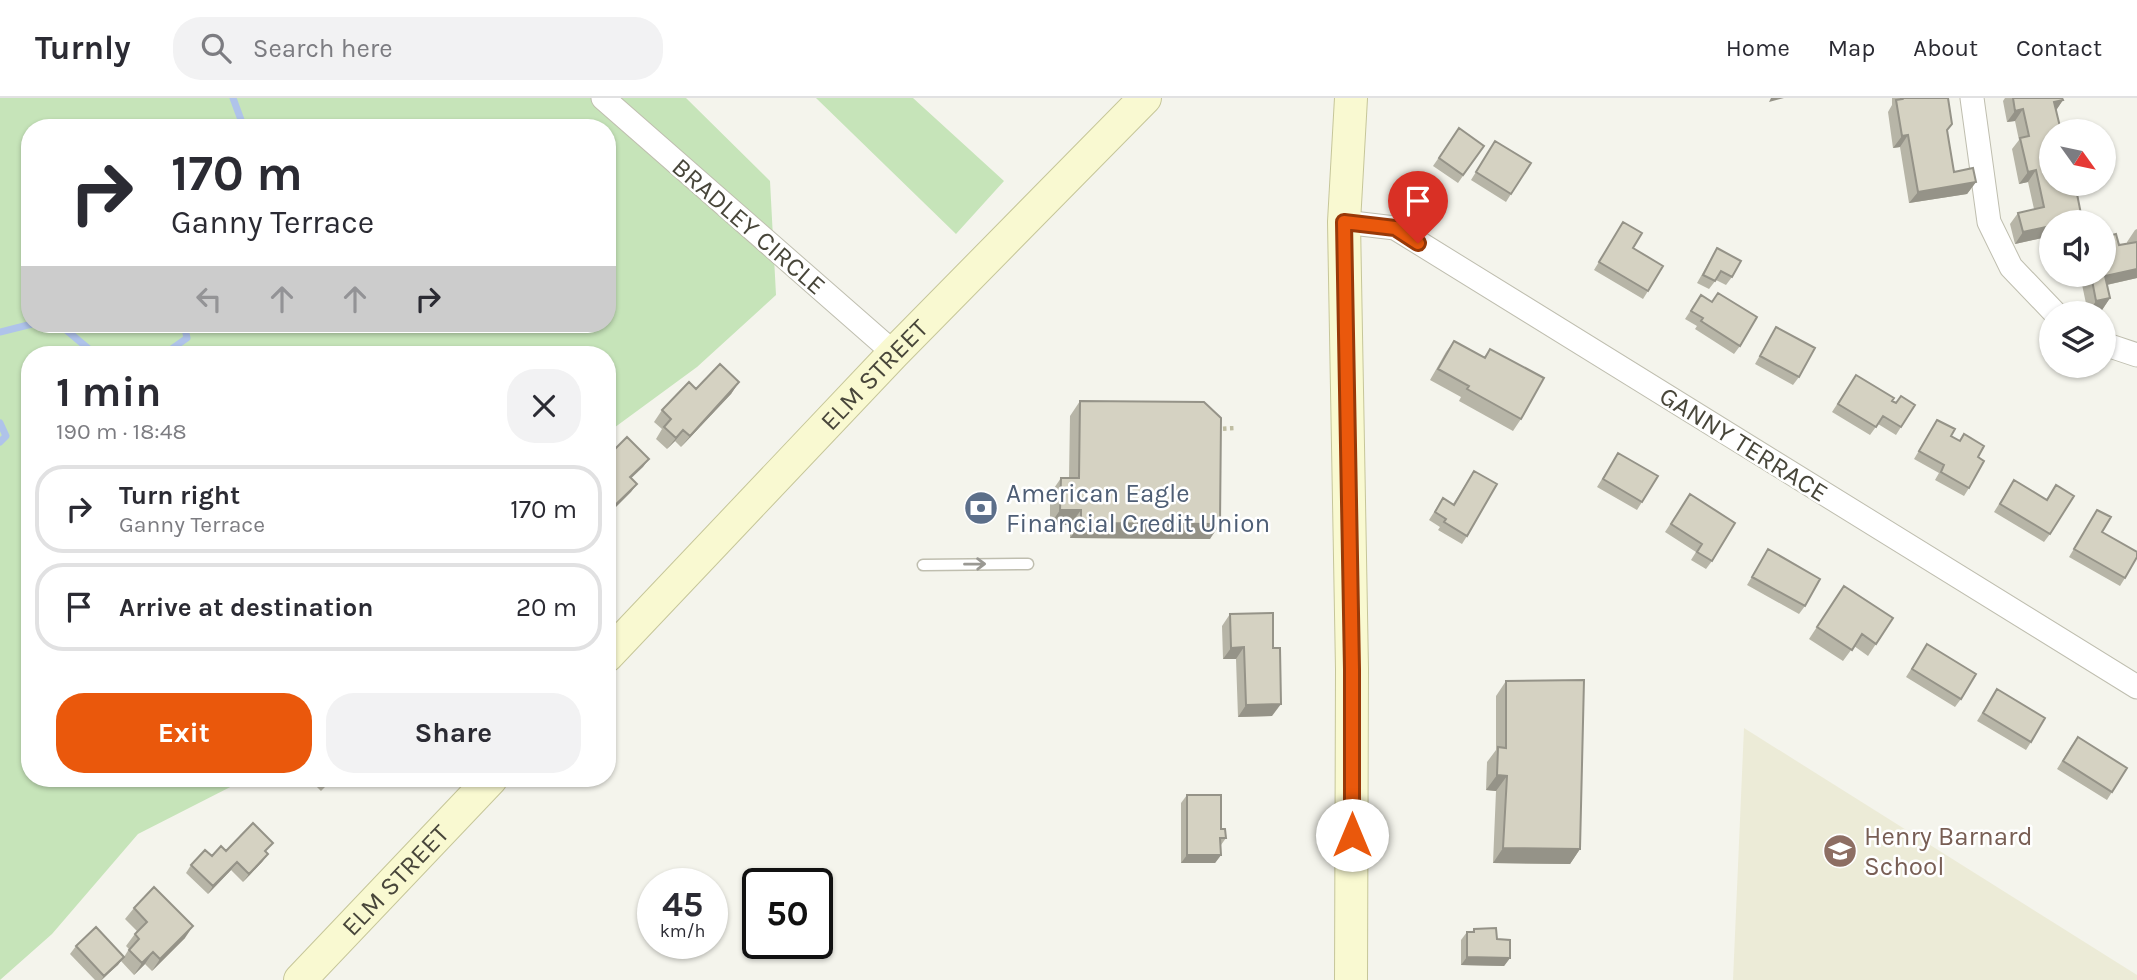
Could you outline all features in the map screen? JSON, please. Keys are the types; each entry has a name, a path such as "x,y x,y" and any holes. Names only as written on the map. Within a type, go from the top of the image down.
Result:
{"street":[{"name":"BRADLEY CIRCLE","path":"603,98 894,354"},
{"name":"ELM STREET","path":"616,647 894,354 1145,98"},
{"path":"1351,98 1344,222 1352,669 1351,980"},
{"path":"1972,98 1989,222 2011,267 2044,301"},
{"name":"GANNY TERRACE","path":"1344,222 1395,228 2137,687"},
{"path":"2116,348 2137,355"},
{"name":"ELM STREET","path":"300,980 483,787"}],"lane":[{"path":"922,565 1028,564"}],"path":[{"path":"1214,429 1236,428"}],"shaded area":[{"name":"Henry Barnard School","path":"1744,728 2137,975 2137,980 1733,980"}],"green space":[{"path":"0,98 686,98 770,181 776,295 697,367 616,426 616,346 21,346 21,787 230,787 138,834 52,934 0,980"},
{"path":"816,98 913,98 1004,181 956,234"}],"building":[{"path":"1948,98 1952,124 1947,130 1954,172 1973,168 1976,182 1918,192 1908,135 1902,136 1896,100"},
{"path":"2013,98 2063,100 2054,102 2058,119 2039,119 2039,184 2036,170 2028,172 2020,138 2029,136 2023,109 2015,111"},
{"path":"1459,128 1484,146 1463,175 1439,158"},
{"path":"1495,141 1531,163 1511,194 1476,172"},
{"path":"2042,196 2077,196 2080,210 2039,210 2039,229 2023,232 2018,213 2044,207"},
{"path":"1623,222 1642,233 1633,248 1663,266 1648,291 1599,262"},
{"path":"2116,234 2119,245 2137,242 2137,269 2116,274"},
{"path":"1717,248 1741,261 1732,277 1721,271 1715,281 1703,275"},
{"path":"2093,287 2108,287 2110,298 2096,301"},
{"path":"1718,293 1757,317 1740,346 1701,321 1703,318 1691,311 1701,295 1712,302"},
{"path":"1776,327 1815,348 1799,377 1760,356"},
{"path":"1454,341 1485,358 1490,349 1544,378 1521,419 1467,389 1469,386 1438,369"},
{"path":"720,364 739,382 690,436 683,430 676,438 664,427 671,419 662,410 689,382 696,389"},
{"path":"1856,375 1894,398 1892,401 1896,403 1901,396 1915,405 1901,427 1883,416 1876,427 1838,404"},
{"path":"1080,401 1204,402 1221,418 1220,524 1081,523 1081,510 1060,510 1061,478 1079,478"},
{"path":"1937,420 1955,429 1951,436 1960,441 1964,434 1984,446 1978,457 1984,461 1969,488 1941,472 1944,465 1919,451"},
{"path":"627,437 649,459 630,477 637,484 616,504 616,448"},
{"path":"1618,453 1658,476 1642,502 1603,479"},
{"path":"1474,471 1497,484 1467,536 1444,522 1446,519 1435,512 1443,498 1454,505"},
{"path":"2014,480 2047,500 2056,485 2074,496 2050,534 2000,504"},
{"path":"1690,494 1735,523 1712,561 1697,552 1702,544 1671,524"},
{"path":"2097,510 2111,517 2102,532 2137,552 2125,578 2074,549"},
{"path":"1768,549 1820,579 1805,606 1752,577"},
{"path":"1844,586 1893,618 1876,644 1862,634 1852,650 1817,627"},
{"path":"1273,613 1273,648 1280,648 1281,704 1246,705 1244,647 1231,648 1230,614"},
{"path":"1927,644 1976,674 1961,699 1912,669"},
{"path":"1584,680 1580,849 1503,848 1507,776 1497,775 1498,747 1506,748 1506,681"},
{"path":"1997,689 2045,718 2031,742 1983,713"},
{"path":"2078,737 2127,768 2112,792 2063,761"},
{"path":"1187,795 1221,795 1221,829 1225,829 1226,838 1220,838 1221,855 1187,855"},
{"path":"253,823 273,843 265,851 268,854 249,874 237,862 213,886 191,865 205,850 212,856 221,846 226,851"},
{"path":"154,887 193,926 160,959 153,952 142,963 129,950 139,939 135,934 147,922 134,908"},
{"path":"96,927 124,957 104,976 76,946"},
{"path":"1496,928 1497,939 1510,940 1510,958 1467,957 1467,932"}],"waterway":[{"path":"233,98 241,119"},
{"path":"0,332 21,327"},
{"path":"70,333 85,346"},
{"path":"176,346 187,338 186,333"},
{"path":"0,423 6,436 0,442"}],"place":[{"name":"American Eagle Financial Credit Union","path":"981,508"},
{"name":"Henry Barnard School","path":"1840,851"}],"route":[{"path":"1352,835 1352,669 1344,222 1395,228 1418,243"}]}
